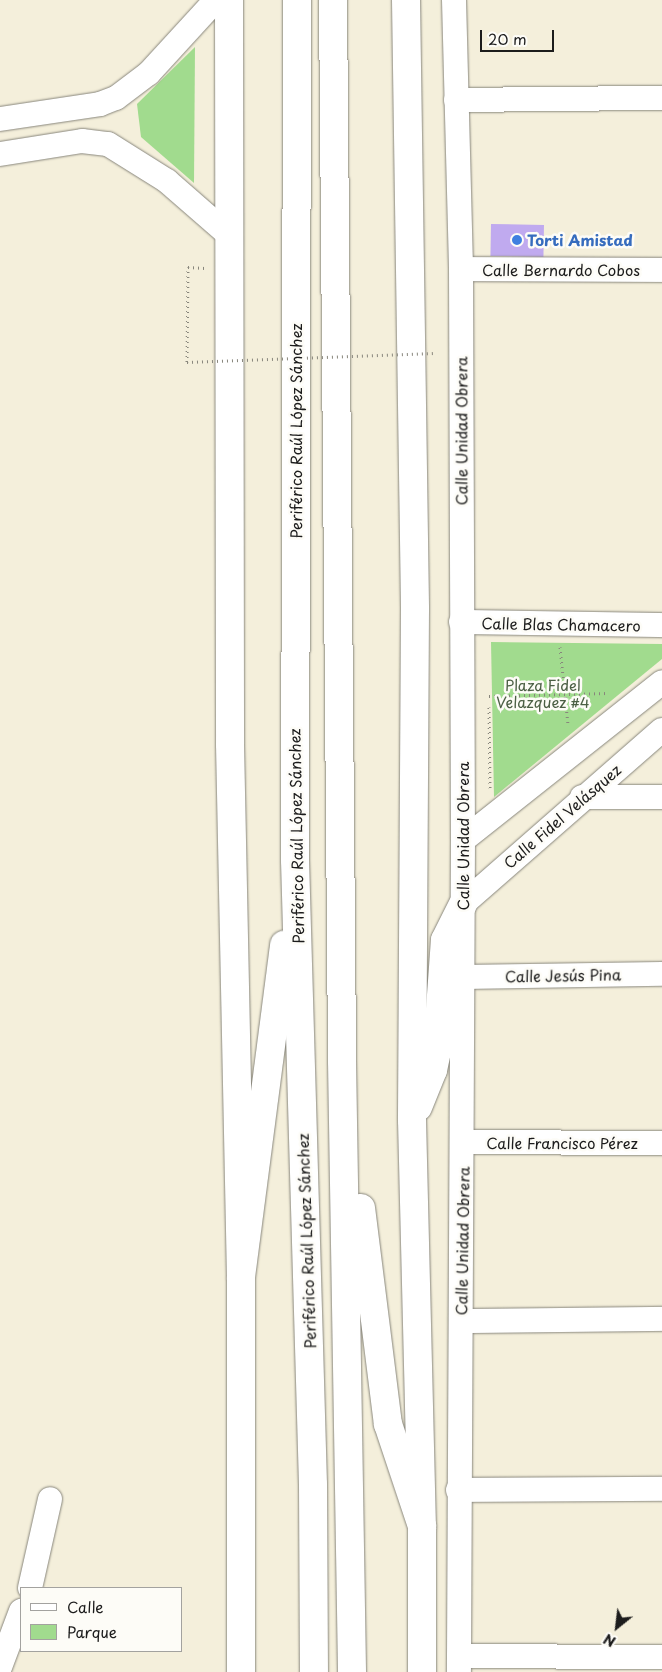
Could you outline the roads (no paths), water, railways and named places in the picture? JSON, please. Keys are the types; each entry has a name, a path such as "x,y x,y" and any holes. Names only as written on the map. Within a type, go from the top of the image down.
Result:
{"main road":[{"path":"229,0 230,744 241,1277 241,1672"},
{"name":"Periférico Raúl López Sánchez","path":"297,0 295,860 313,1485 314,1672"},
{"path":"333,0 342,1061 351,1495 352,1672"},
{"path":"406,0 415,609 412,1120 422,1526 422,1672"},
{"path":"241,1277 295,860"},
{"path":"412,1120 433,1070 437,1051 445,940 463,904"},
{"path":"342,1061 388,1424 422,1526"}],"street":[{"path":"0,119 100,104 124,93 149,73 216,0"},
{"name":"Calle Unidad Obrera","path":"454,0 461,269 463,840 463,1142 458,1490 459,1664"},
{"path":"456,100 662,98"},
{"path":"33,114 38,148"},
{"path":"0,154 82,141 116,148 167,181 229,235"},
{"name":"Calle Bernardo Cobos","path":"461,269 662,270"},
{"name":"Calle Blas Chamacero","path":"461,622 662,625"},
{"path":"463,840 662,682"},
{"name":"Calle Fidel Velásquez","path":"463,904 582,797 662,730"},
{"path":"582,797 662,797"},
{"name":"Calle Jesús Pina","path":"463,976 662,974"},
{"name":"Calle Francisco Pérez","path":"463,1142 662,1143"},
{"path":"461,1321 662,1319"},
{"path":"458,1490 662,1489"},
{"path":"30,1587 50,1499"},
{"path":"0,1667 20,1614"},
{"path":"459,1664 662,1657"}],"place":[{"name":"Torti Amistad","path":"517,240"}],"park label":[{"name":"Plaza Fidel Velazquez #4","path":"543,692"}]}
